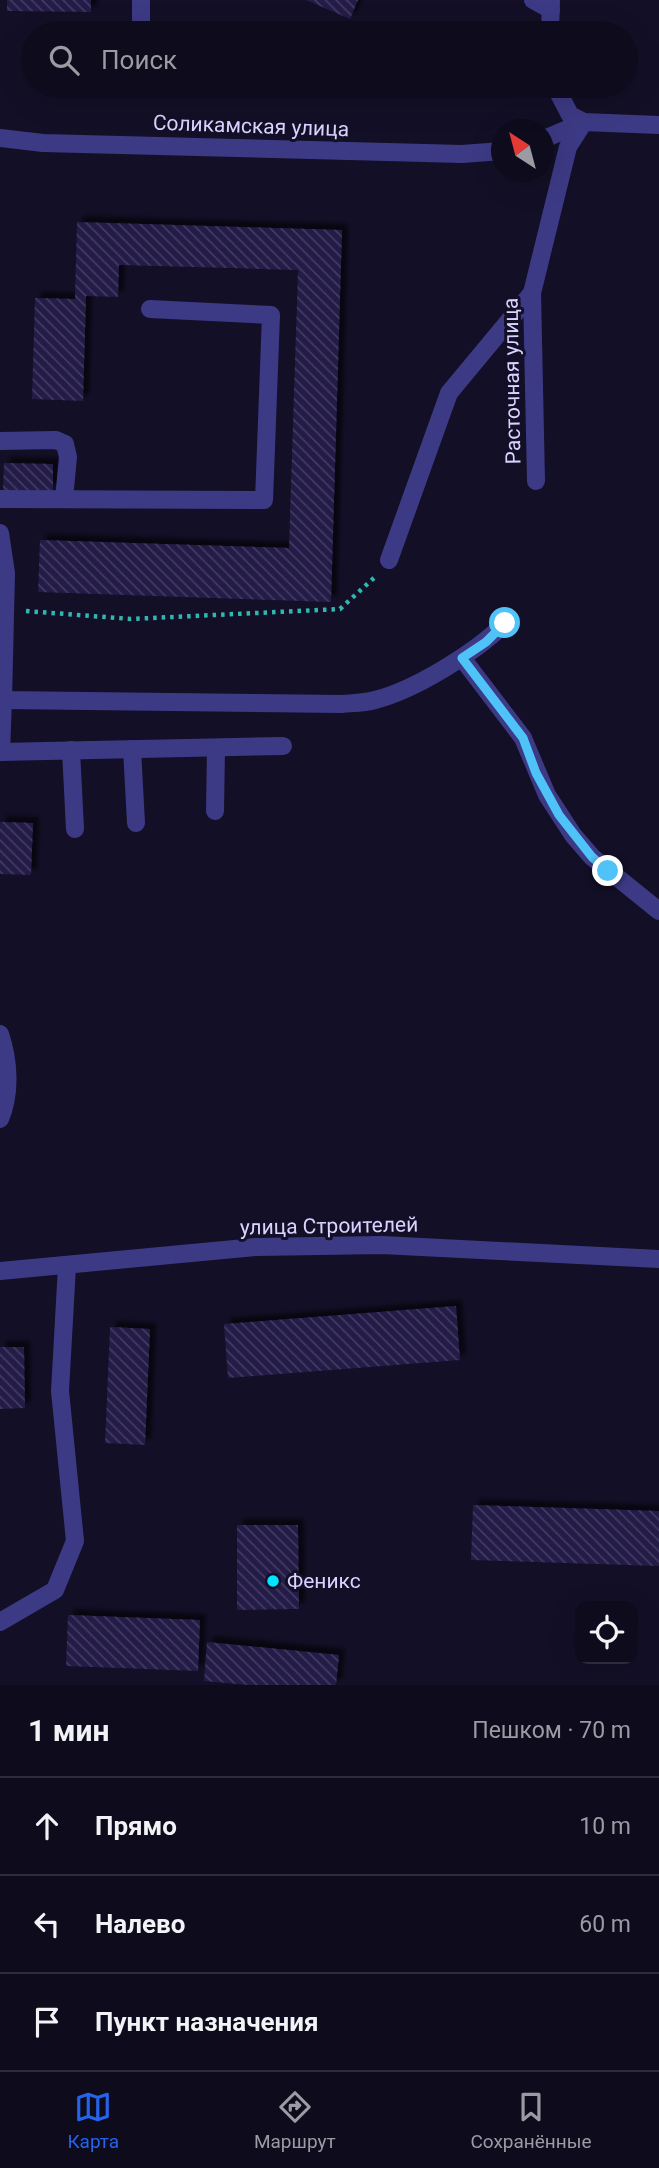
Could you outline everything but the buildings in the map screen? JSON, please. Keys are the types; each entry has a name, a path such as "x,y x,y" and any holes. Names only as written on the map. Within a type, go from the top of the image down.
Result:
{"street":[{"path":"141,0 141,21"},
{"path":"533,0 551,5"},
{"path":"560,98 570,115 584,122 659,125"},
{"path":"554,135 584,122"},
{"name":"Расточная улица","path":"536,481 532,293 568,147 584,122"},
{"name":"Соликамская улица","path":"0,138 43,143 462,154 491,152"},
{"path":"389,560 449,393 532,293"},
{"path":"0,499 264,500 271,315 150,309"},
{"path":"0,441 56,440 65,444 68,457 64,499"},
{"path":"0,533 5,551 6,609 1,752 283,746"},
{"path":"3,700 342,704 374,701 462,658 486,642 505,623"},
{"path":"462,658 523,738 547,795 573,835 592,857 659,911"},
{"path":"215,811 216,748"},
{"path":"132,749 136,823"},
{"path":"71,750 75,829"},
{"path":"0,1034 5,1049 8,1101 0,1119"},
{"name":"улица Строителей","path":"0,1272 256,1247 382,1245 659,1259"},
{"path":"0,1622 55,1590 75,1541 60,1391 67,1266"}],"path":[{"path":"6,609 131,619 340,609 369,583 389,560"}],"place":[{"name":"Феникс","path":"273,1581"}],"route":[{"path":"505,623 486,642 462,658 523,738 536,773 559,815 592,857 608,871"}]}
